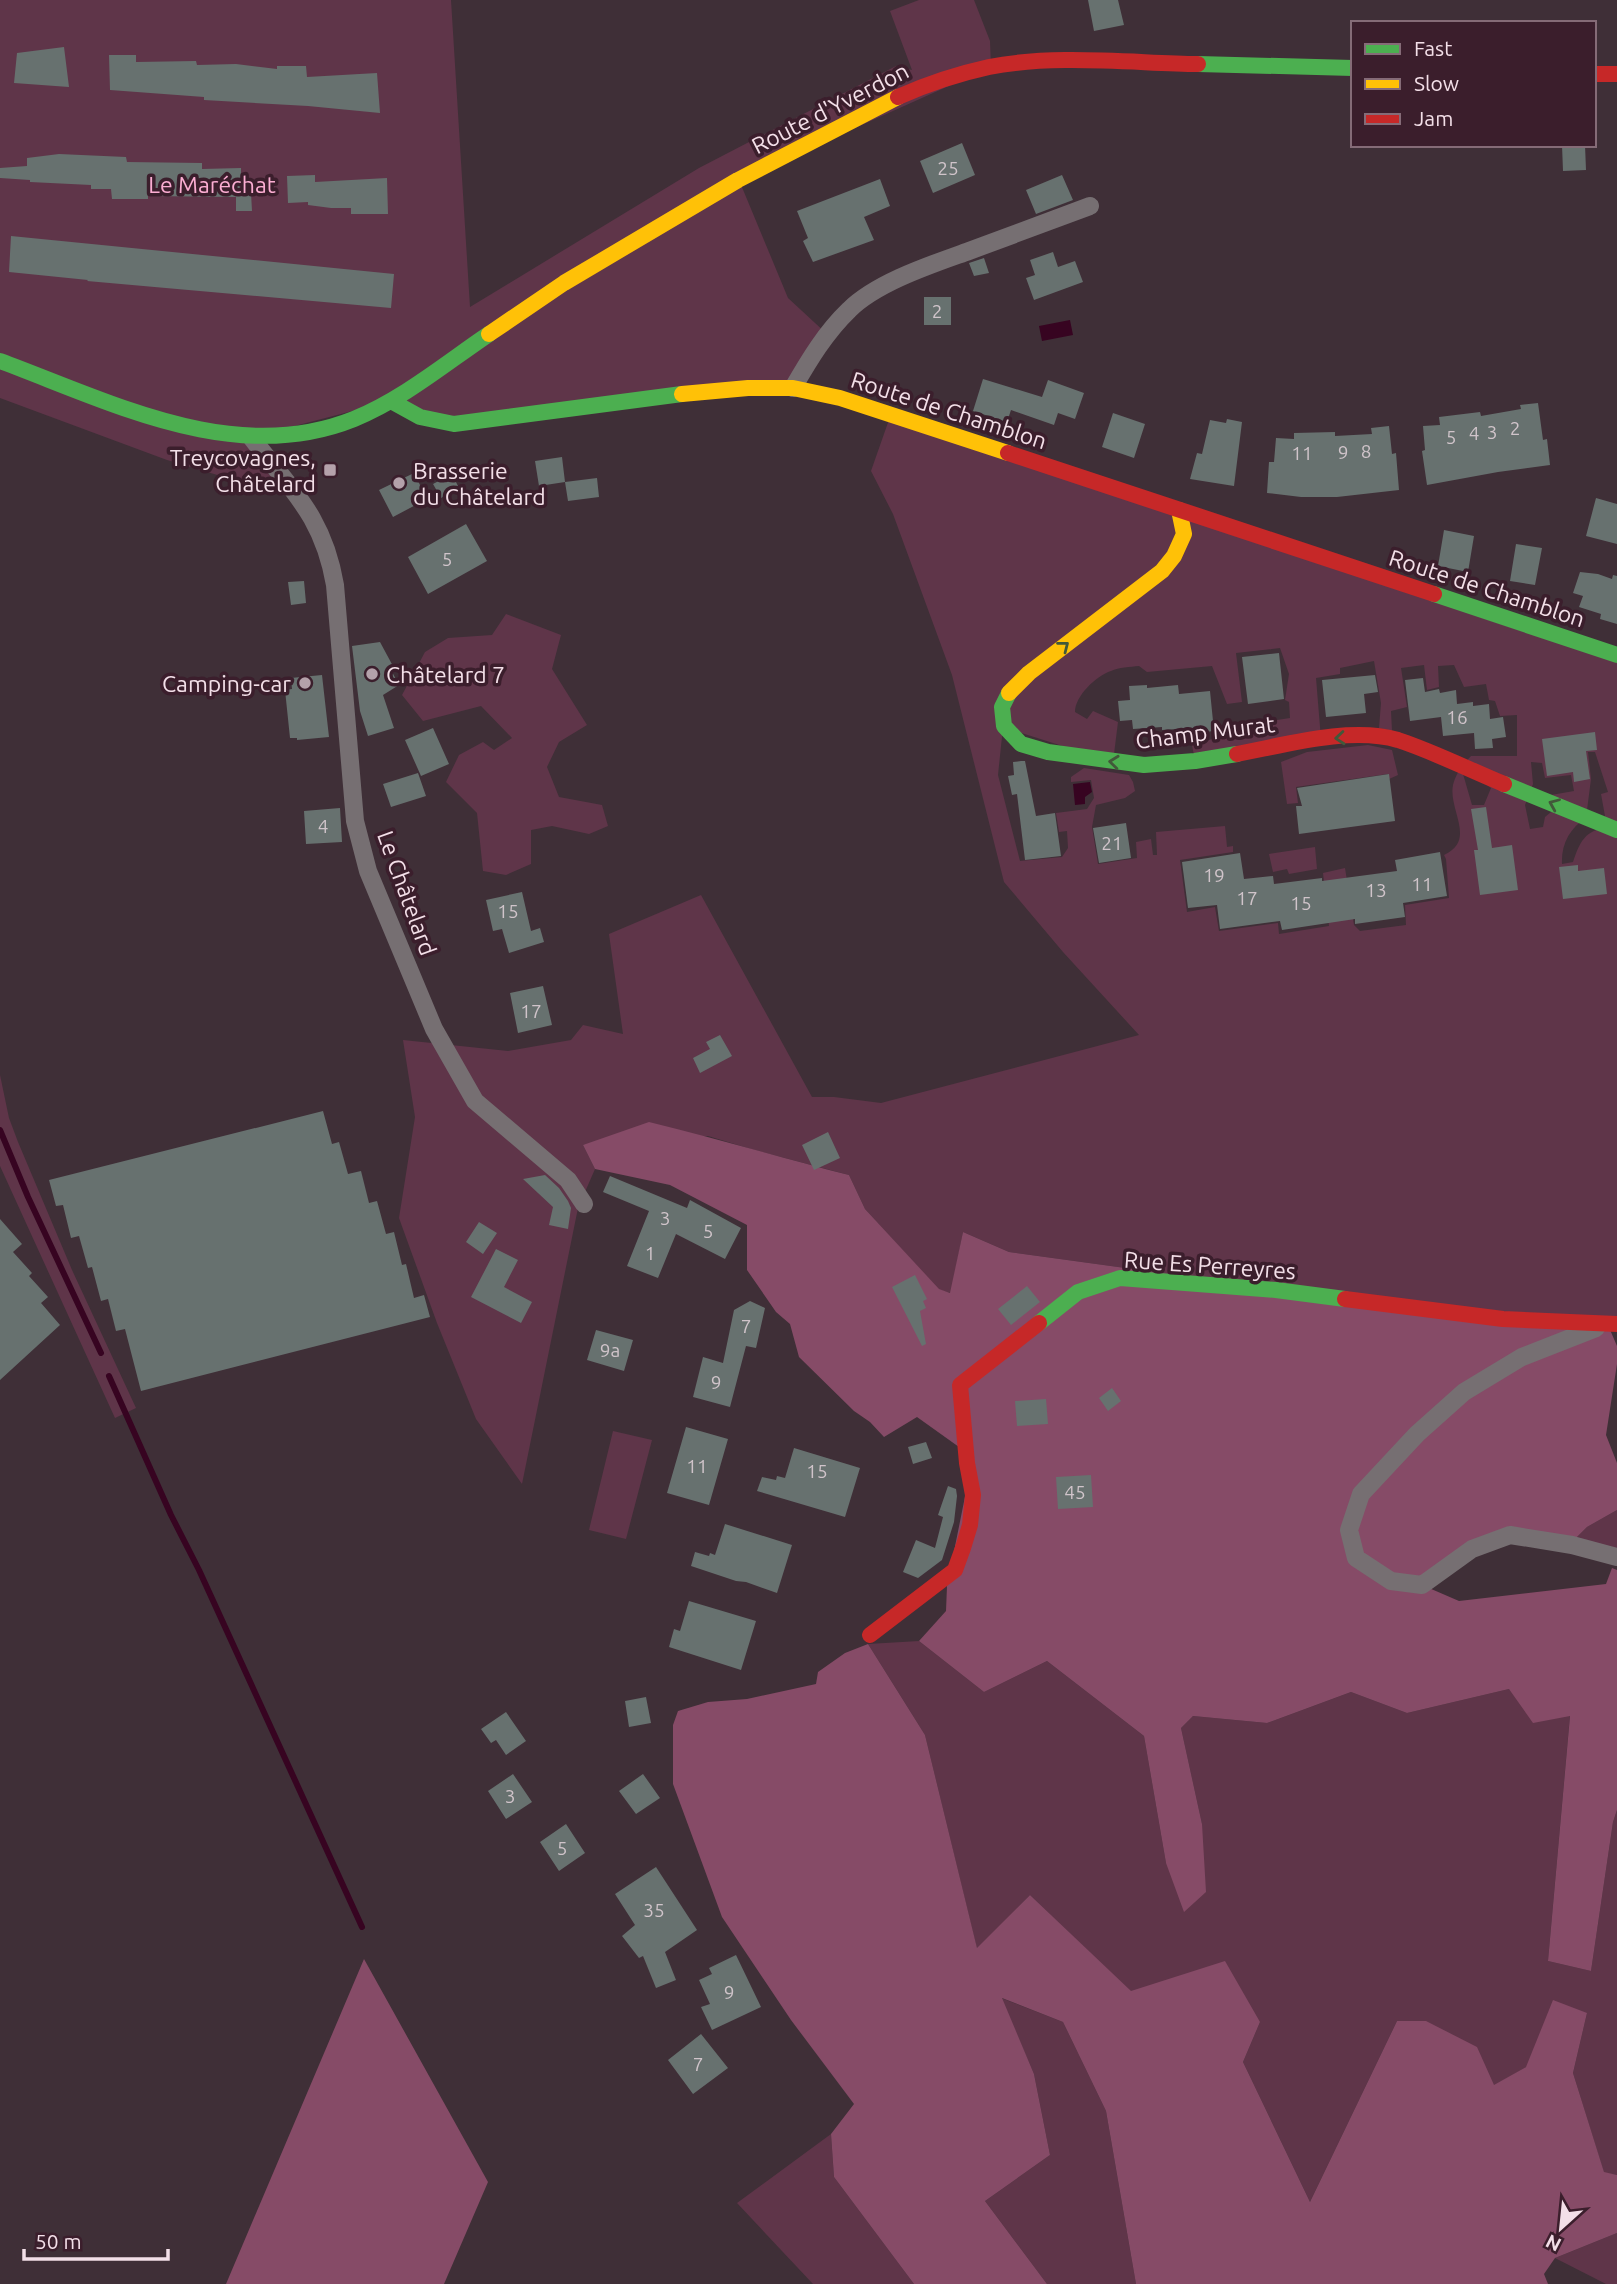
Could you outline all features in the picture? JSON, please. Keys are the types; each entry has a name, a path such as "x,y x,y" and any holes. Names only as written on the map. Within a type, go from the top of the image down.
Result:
{"street":[{"name":"Route d'Yverdon","path":"391,401 564,282 622,247 738,180 889,101 932,82 991,67 1053,61 1351,68"},
{"path":"1596,74 1617,74"},
{"path":"793,388 810,358 828,335 851,308 872,293 926,266 1090,206"},
{"path":"0,361 149,415 202,431 251,437 323,429 354,419 391,401"},
{"name":"Route de Chamblon","path":"391,401 415,417 454,424 685,394 748,388 793,388 841,398 1617,654"},
{"name":"Le Châtelard","path":"251,437 294,490 314,520 330,558 336,598 355,821 368,871 434,1029 475,1101 568,1180 584,1204"},
{"name":"Champ Murat","path":"1179,510 1184,534 1174,556 1162,571 1010,690 1002,706 1004,726 1021,744 1086,759 1144,765 1195,761 1321,739 1363,736 1397,740 1617,830"},
{"name":"Rue Es Perreyres","path":"870,1636 955,1570 963,1548 970,1525 973,1495 967,1463 960,1385 1078,1292 1120,1278 1276,1290 1503,1319 1611,1324"},
{"path":"1611,1324 1522,1357 1464,1392 1417,1434 1361,1494 1349,1530 1356,1558 1391,1581 1422,1585 1472,1549 1510,1535 1572,1545 1617,1557"}],"green space":[{"name":"Le Maréchat","path":"0,0 451,0 470,307 699,168 896,66 912,70 890,11 919,0 974,0 990,41 991,67 739,180 788,298 828,335 793,388 454,424 391,401 252,437 281,474 278,493 167,460 0,398"},
{"path":"891,414 1617,655 1617,1323 1271,1288 1009,1252 963,1232 951,1293 939,1290 865,1209 849,1175 708,1136 583,1145 595,1169 578,1208 522,1484 476,1419 399,1218 415,1117 403,1040 508,1051 571,1040 583,1025 623,1034 609,934 701,895 812,1097 881,1103 1139,1035 1004,882 952,675 893,514 871,471","holes":["1280,648 1289,674 1285,700 1289,702 1290,718 1192,745 1195,761 1321,739 1316,678 1340,674 1340,668 1374,661 1381,703 1379,728 1392,731 1391,711 1407,707 1401,668 1424,665 1427,690 1439,687 1438,666 1454,665 1464,687 1486,684 1489,700 1495,701 1500,716 1517,715 1517,756 1471,756 1461,767 1491,788 1484,805 1472,805 1461,768 1453,785 1459,841 1454,849 1444,855 1449,898 1405,905 1406,925 1360,931 1354,925 1345,868 1323,873 1329,926 1279,934 1278,923 1219,931 1215,907 1187,912 1180,860 1233,852 1233,846 1227,847 1225,826 1156,832 1157,855 1153,855 1151,839 1136,842 1137,858 1098,864 1092,827 1096,805 1125,798 1135,791 1129,775 1084,768 1071,777 1071,782 1091,780 1094,798 1087,809 1056,813 1059,832 1067,831 1068,848 1062,857 1020,861 998,775 1003,727 1113,762 1118,722 1093,711 1087,719 1075,712 1082,693 1099,677 1128,667 1139,666 1147,672 1212,666 1227,704 1242,702 1236,653","1588,752 1595,752 1608,792 1601,794 1607,827 1588,834 1578,848 1573,862 1562,864 1568,837 1586,818 1591,779","1531,762 1542,763 1545,778 1571,775 1574,791 1551,795 1551,812 1545,817 1543,827 1530,829 1525,805 1533,784"]},
{"path":"506,614 561,635 552,669 587,725 559,742 547,767 559,797 602,805 608,826 589,834 552,826 531,830 531,864 506,875 483,871 477,813 446,782 459,755 483,742 494,750 512,738 481,706 423,721 402,695 425,652 448,638 492,635"},
{"path":"1368,745 1392,750 1398,775 1389,779 1388,774 1296,787 1298,803 1287,804 1281,762 1307,752"},
{"path":"1315,847 1317,869 1289,874 1287,869 1273,872 1269,854"},
{"path":"0,1075 9,1118 18,1142 72,1270 136,1408 115,1418 0,1166"},
{"path":"613,1431 652,1440 626,1539 589,1530"},
{"path":"1617,1510 1617,1556 1571,1543 1587,1527"},
{"path":"919,1641 984,1692 1047,1661 1144,1736 1166,1863 1202,1824 1181,1728 1193,1716 1267,1723 1351,1692 1407,1713 1509,1689 1570,1715 1548,1961 1591,1971 1617,1810 1617,2175 1604,2173 1573,2073 1587,2013 1526,2067 1494,2086 1397,2021 1310,2202 1243,2062 1260,2022 1131,1992 1030,1895 977,1949 925,1735 868,1644"},
{"path":"1001,1998 1063,2022 1106,2111 1136,2284 1047,2284 985,2201 1050,2155 1034,2074"},
{"path":"831,2134 834,2177 914,2284 813,2284 737,2203"},
{"path":"1617,2233 1617,2284 1606,2284 1555,2258"}],"shaded area":[{"path":"1070,320 1073,335 1042,341 1039,326"},
{"path":"1090,782 1092,792 1085,797 1085,804 1075,805 1073,784"},
{"path":"649,1122 849,1175 865,1209 939,1289 950,1293 963,1232 1009,1252 1271,1288 1608,1325 1617,1346 1617,1364 1606,1435 1617,1463 1617,1510 1587,1527 1571,1543 1510,1534 1422,1585 1459,1601 1606,1584 1612,1568 1617,1570 1617,1810 1591,1971 1548,1961 1570,1716 1533,1723 1509,1689 1407,1713 1351,1692 1267,1723 1193,1716 1181,1728 1202,1824 1206,1892 1184,1912 1166,1863 1144,1736 1047,1661 984,1692 919,1641 946,1611 947,1586 973,1457 917,1417 884,1437 799,1357 790,1324 776,1312 747,1270 747,1225 670,1185 595,1169 583,1145"},
{"path":"868,1644 925,1735 977,1948 1030,1895 1131,1991 1225,1961 1260,2022 1243,2062 1310,2202 1397,2021 1426,2021 1477,2047 1494,2085 1526,2067 1553,2000 1587,2013 1573,2073 1604,2172 1617,2175 1617,2233 1555,2258 1544,2274 1548,2284 1136,2284 1106,2111 1063,2022 1002,1998 1034,2074 1050,2155 985,2201 1047,2284 914,2284 834,2177 831,2134 854,2104 791,2020 722,1917 673,1784 673,1725 678,1711 708,1702 747,1699 816,1684 818,1672 845,1653"},
{"path":"364,1959 488,2182 444,2284 226,2284"}],"building":[{"path":"1088,0 1118,0 1124,25 1094,31"},
{"path":"64,47 69,87 14,83 17,53"},
{"path":"109,55 136,55 136,62 196,61 197,65 236,64 277,69 277,66 306,66 307,77 377,73 380,113 110,90"},
{"path":"962,143 975,175 933,193 920,161"},
{"path":"1562,147 1585,147 1586,170 1563,171"},
{"path":"59,154 126,157 127,162 202,163 202,169 241,168 241,192 251,193 252,211 236,211 236,197 148,196 148,199 112,199 111,189 91,189 91,185 0,178 0,168 27,166 27,158"},
{"path":"315,175 315,182 387,178 388,214 351,214 351,208 308,205 308,202 288,203 287,176"},
{"path":"1062,175 1073,200 1036,214 1026,190"},
{"path":"880,179 890,206 864,217 874,240 813,262 803,241 808,238 797,211"},
{"path":"11,236 394,274 391,308 9,272"},
{"path":"1053,252 1058,267 1075,261 1083,282 1034,300 1026,278 1035,275 1030,260"},
{"path":"984,258 989,273 974,276 969,263"},
{"path":"924,297 951,297 951,325 924,325"},
{"path":"983,379 1042,397 1048,380 1084,393 1075,419 1058,413 1054,425 1011,410 1007,422 973,411"},
{"path":"1538,403 1543,440 1547,439 1550,465 1427,485 1422,451 1425,450 1423,426 1440,425 1439,417 1480,412 1481,416"},
{"path":"1113,413 1145,424 1134,458 1102,447"},
{"path":"1227,419 1242,422 1234,486 1190,479 1197,453 1202,454 1210,420 1226,423"},
{"path":"1389,426 1392,454 1396,453 1399,490 1337,497 1267,493 1269,462 1274,462 1276,438 1294,439 1294,433 1335,432 1335,436 1372,434 1371,428"},
{"path":"562,457 565,482 539,486 535,461"},
{"path":"414,473 427,499 393,517 379,490"},
{"path":"452,474 459,488 441,498 433,484"},
{"path":"597,478 599,497 568,501 565,482"},
{"path":"1596,498 1617,504 1617,544 1586,536"},
{"path":"466,524 487,561 428,594 408,557"},
{"path":"1444,530 1474,536 1468,572 1438,566"},
{"path":"1516,544 1542,548 1535,585 1510,581"},
{"path":"1580,572 1612,579 1613,575 1617,576 1617,624 1600,619 1601,614 1579,607 1583,596 1573,593"},
{"path":"304,581 306,603 291,605 288,582"},
{"name":"Châtelard 7","path":"380,642 394,668 391,670 399,685 383,695 394,728 368,736 360,711 352,646"},
{"path":"1279,653 1284,699 1248,704 1242,657"},
{"path":"322,675 329,737 297,740 290,738 285,690 292,689 291,678"},
{"path":"1375,675 1378,692 1364,694 1366,713 1326,717 1322,680"},
{"path":"1423,678 1425,692 1456,690 1457,704 1489,704 1490,719 1503,717 1506,737 1492,739 1493,748 1475,749 1474,733 1443,736 1441,717 1410,721 1405,680"},
{"path":"1147,685 1147,688 1178,685 1179,694 1210,691 1214,731 1194,733 1193,728 1162,730 1162,727 1133,729 1132,720 1120,721 1118,701 1130,700 1129,686"},
{"path":"433,728 449,764 421,776 405,740"},
{"path":"1595,732 1597,750 1586,751 1590,779 1574,782 1573,772 1547,776 1542,739"},
{"path":"1025,761 1036,816 1055,813 1061,856 1025,860 1017,794 1012,795 1008,776 1014,775 1013,762"},
{"path":"418,773 426,796 391,807 383,784"},
{"path":"1389,774 1395,821 1299,834 1296,806 1302,806 1297,788"},
{"path":"1486,807 1492,848 1512,845 1518,890 1480,895 1474,850 1478,850 1471,809"},
{"path":"340,808 342,842 306,844 304,811"},
{"path":"1126,823 1131,858 1099,863 1093,828"},
{"path":"1440,852 1447,896 1403,903 1405,917 1355,924 1355,919 1282,930 1280,921 1220,929 1217,905 1188,908 1182,862 1240,853 1244,879 1273,876 1274,884 1397,871 1395,860"},
{"path":"1578,865 1578,871 1604,868 1607,894 1563,899 1559,867"},
{"path":"522,892 531,931 540,928 544,942 509,953 502,929 493,931 486,900"},
{"path":"543,986 552,1025 518,1033 510,993"},
{"path":"720,1035 732,1056 700,1073 693,1058 710,1049 706,1042"},
{"path":"323,1111 332,1144 339,1142 348,1174 361,1171 369,1203 377,1201 386,1234 394,1232 402,1265 406,1264 414,1298 424,1295 430,1317 141,1391 125,1329 116,1331 108,1299 101,1301 92,1267 88,1268 79,1236 71,1238 63,1205 56,1206 49,1180"},
{"path":"828,1132 840,1158 814,1170 802,1145"},
{"path":"545,1175 559,1188 571,1208 568,1229 549,1225 553,1207 523,1179"},
{"path":"610,1176 687,1208 690,1200 741,1228 725,1259 676,1234 658,1278 627,1266 649,1211 603,1192"},
{"path":"0,1219 22,1244 13,1252 32,1273 29,1276 48,1297 41,1303 60,1325 0,1380"},
{"path":"479,1222 497,1233 483,1254 466,1242"},
{"path":"496,1249 518,1260 504,1287 532,1302 521,1323 471,1297"},
{"path":"915,1275 927,1299 923,1301 926,1308 920,1311 926,1344 922,1346 892,1287"},
{"path":"1027,1286 1040,1302 1011,1325 998,1309"},
{"path":"750,1301 765,1308 756,1348 746,1346 730,1407 693,1397 703,1357 723,1363 734,1310"},
{"path":"596,1330 633,1340 624,1371 587,1360"},
{"path":"1112,1388 1121,1401 1108,1411 1099,1398"},
{"path":"1046,1399 1048,1424 1017,1426 1015,1401"},
{"path":"686,1427 728,1439 709,1505 667,1493"},
{"path":"926,1442 932,1458 913,1464 908,1447"},
{"path":"794,1448 860,1468 845,1517 757,1491 762,1477 776,1480 777,1476 785,1478"},
{"path":"1091,1475 1093,1507 1058,1509 1056,1477"},
{"path":"948,1486 956,1489 957,1496 954,1522 942,1560 918,1578 903,1572 916,1540 935,1548 943,1517 938,1515"},
{"path":"725,1524 792,1545 777,1593 691,1566 695,1552 715,1555"},
{"path":"689,1601 756,1621 741,1670 669,1647 674,1629 680,1631"},
{"path":"646,1697 651,1723 629,1727 625,1701"},
{"path":"506,1712 526,1741 506,1755 496,1740 491,1743 481,1729"},
{"path":"513,1774 532,1802 506,1819 488,1791"},
{"path":"643,1774 660,1798 636,1814 619,1791"},
{"path":"566,1824 585,1853 559,1871 540,1842"},
{"path":"656,1867 697,1930 665,1952 676,1980 656,1988 643,1956 639,1958 622,1936 635,1925 615,1894"},
{"path":"736,1955 761,2007 712,2030 701,2007 710,2004 699,1980 712,1974 709,1968"},
{"path":"701,2034 728,2068 693,2094 668,2060"}],"waterway":[{"path":"0,1130 28,1197 101,1353"},
{"path":"109,1376 362,1927"}],"traffic: fast":[{"path":"1198,64 1351,68"},
{"path":"0,361 129,410 174,423 219,433 264,436 309,432 372,411 407,391 489,334"},
{"path":"391,401 420,417 454,424 682,394"},
{"path":"1434,594 1617,655"},
{"path":"1009,693 1002,707 1004,726 1021,744 1048,752 1144,765 1237,754"},
{"path":"1504,784 1617,830"},
{"path":"1039,1323 1078,1292 1120,1278 1276,1290 1345,1299"}],"traffic: slow":[{"path":"489,334 564,283 738,180 898,97"},
{"path":"682,394 748,388 793,388 840,398 1008,453"},
{"path":"1009,693 1029,673 1162,571 1174,556 1184,534 1179,510"}],"traffic: jam":[{"path":"898,97 954,76 1014,63 1093,60 1198,64"},
{"path":"1596,74 1617,74"},
{"path":"1008,453 1434,594"},
{"path":"1237,754 1318,738 1379,736 1411,744 1504,784"},
{"path":"1345,1299 1503,1319 1617,1324"},
{"path":"870,1635 955,1570 970,1525 973,1495 967,1463 960,1385 1039,1323"}],"place":[{"name":"Treycovagnes, Châtelard","path":"330,470"},
{"name":"Brasserie du Châtelard","path":"399,483"},
{"name":"Châtelard 7","path":"372,674"},
{"name":"Camping-car","path":"305,683"}]}
